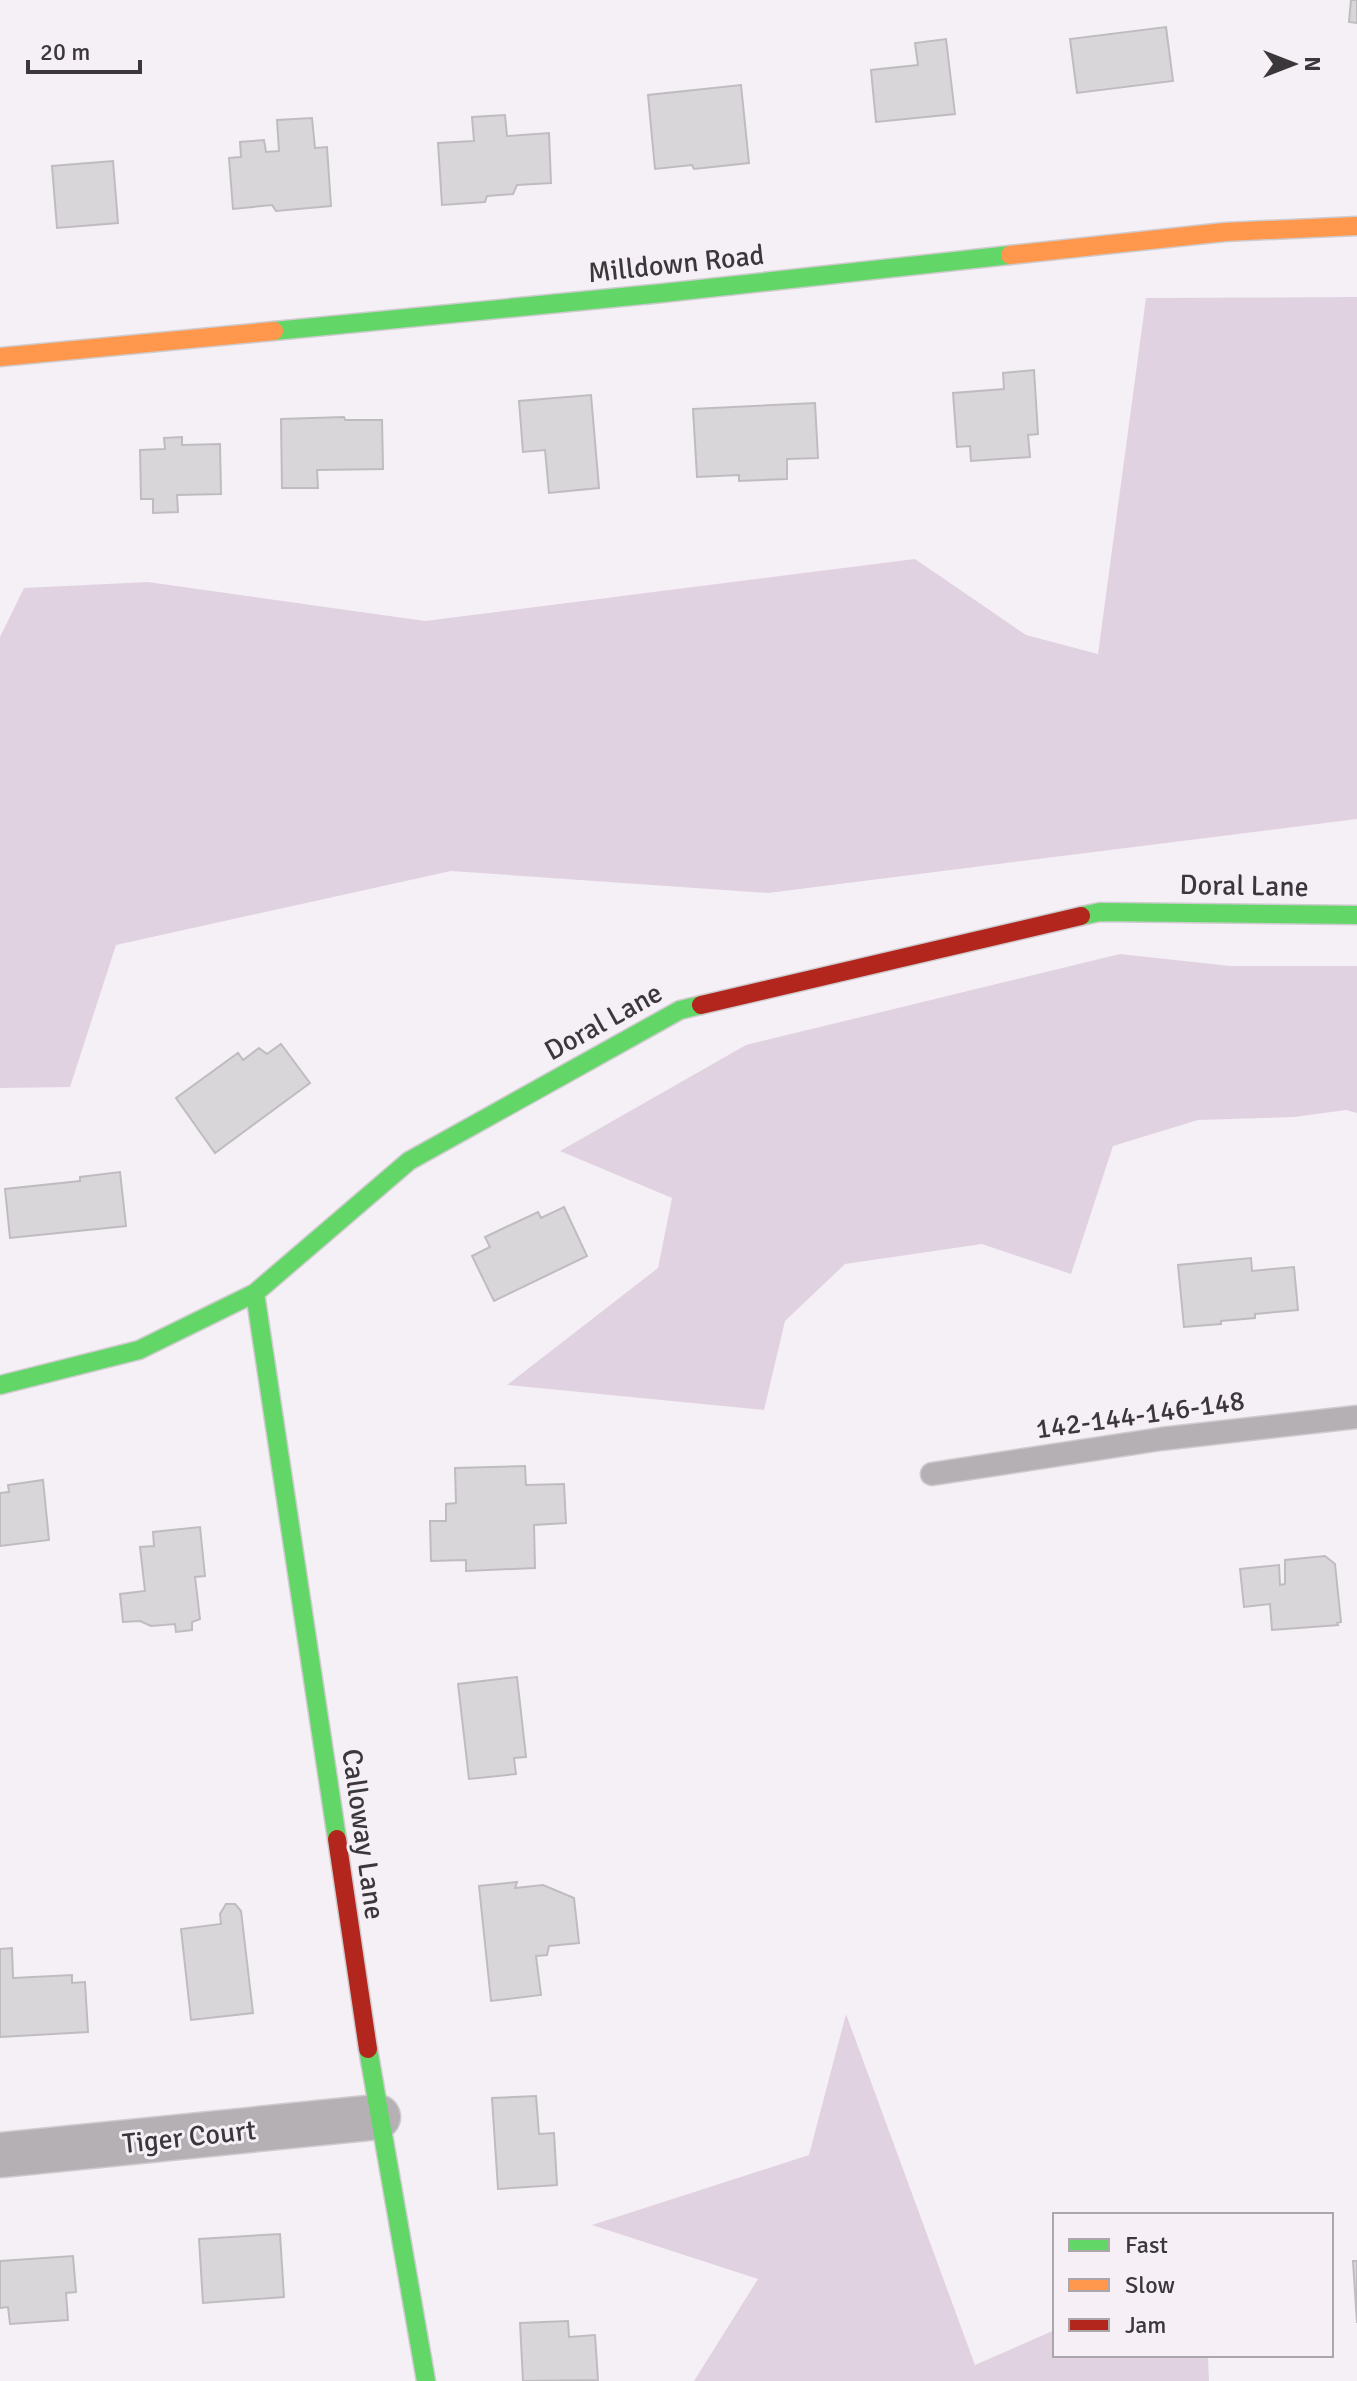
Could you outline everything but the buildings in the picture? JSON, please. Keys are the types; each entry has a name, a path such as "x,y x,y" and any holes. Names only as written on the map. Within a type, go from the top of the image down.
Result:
{"street":[{"name":"Milldown Road","path":"0,357 663,293 1225,232 1357,226"},
{"name":"Doral Lane","path":"0,1385 139,1350 255,1293 409,1161 680,1010 1100,912 1357,915"},
{"name":"Calloway Lane","path":"255,1293 378,2117 426,2381"},
{"name":"Tiger Court","path":"0,2155 378,2117"}],"lane":[{"name":"142-144-146-148","path":"932,1474 1161,1439 1357,1417"}],"shaded area":[{"path":"1357,297 1357,819 768,893 451,871 116,945 70,1087 0,1088 0,637 24,588 148,582 425,621 915,559 1026,635 1098,654 1146,298"},
{"path":"1120,954 1230,966 1357,966 1357,1113 1346,1110 1294,1117 1198,1120 1113,1146 1071,1274 982,1244 845,1264 785,1321 764,1410 507,1385 658,1268 672,1198 560,1151 746,1045"},
{"path":"846,2014 975,2365 1053,2331 1053,2357 1208,2357 1209,2381 694,2381 758,2279 592,2225 809,2155"}],"traffic: fast":[{"path":"274,331 1010,255"},
{"path":"1081,916 1100,912 1357,915"},
{"path":"0,1385 139,1350 255,1293 409,1161 680,1010 701,1005"},
{"path":"255,1293 337,1839"},
{"path":"368,2049 426,2381"}],"traffic: slow":[{"path":"1010,255 1225,232 1357,226"},
{"path":"0,357 274,331"}],"traffic: jam":[{"path":"701,1005 1081,916"},
{"path":"337,1839 368,2049"}]}
